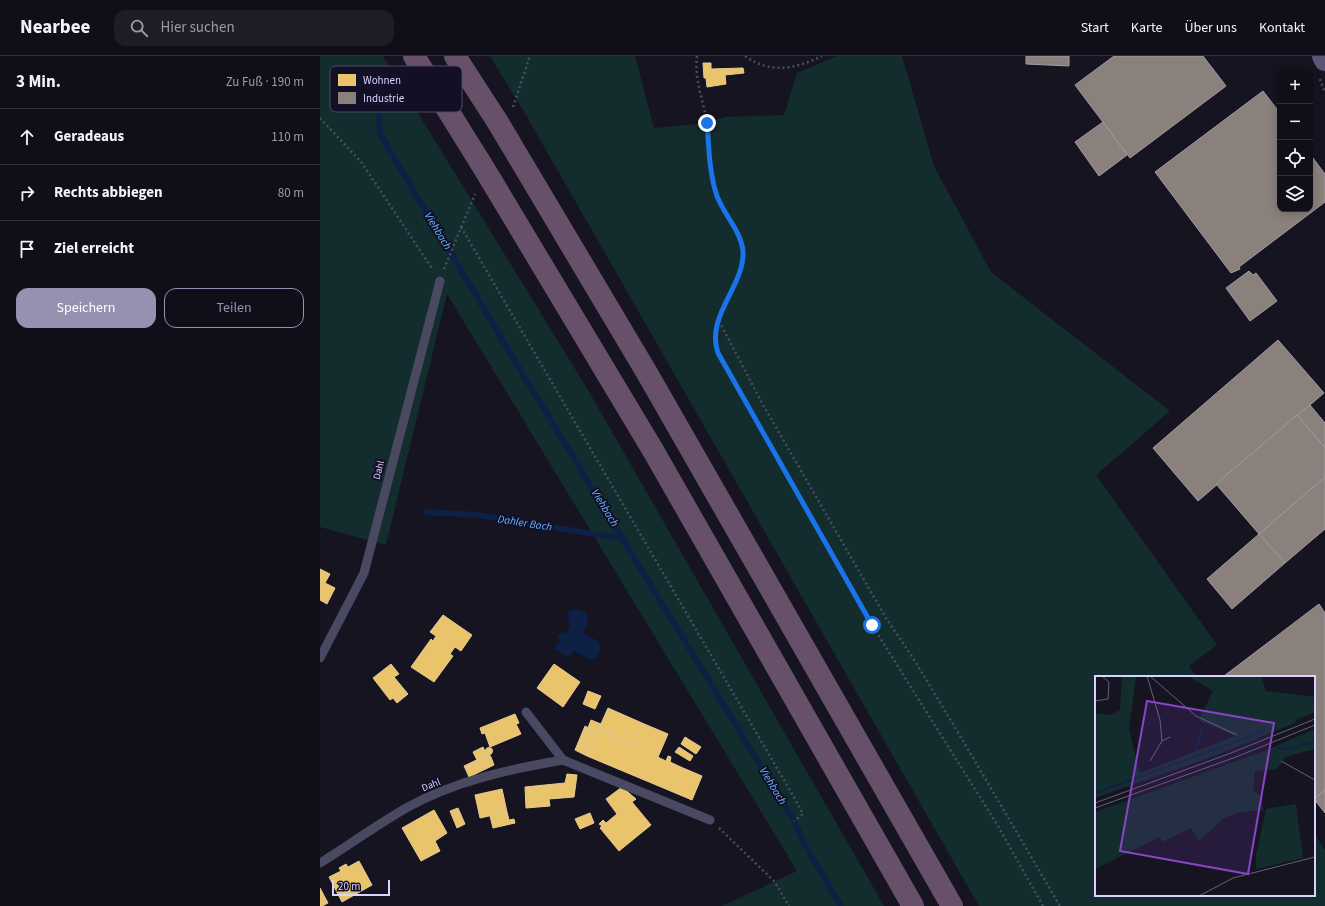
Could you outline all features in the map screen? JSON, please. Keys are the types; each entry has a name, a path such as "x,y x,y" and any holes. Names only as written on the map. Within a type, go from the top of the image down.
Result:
{"highway":[{"path":"414,56 420,66"},
{"path":"455,56 461,66"},
{"path":"462,67 497,121 647,373 952,906"},
{"path":"449,112 658,459 913,906"}],"main road":[{"path":"1323,56 1325,60"}],"lane":[{"name":"Dahl","path":"320,658 364,574 440,281"},
{"path":"526,712 563,760 710,820"},
{"name":"Dahl","path":"320,863 408,807 432,796 499,772 563,760"}],"path":[{"path":"697,56 697,75 707,123 714,186 726,215 740,238 743,251 739,272 719,320 715,335 715,345 718,353 872,625 998,826 1043,906"},
{"path":"745,56 761,66 772,68 796,66 822,56"},
{"path":"320,118 362,163 440,281"},
{"path":"460,227 795,799 803,814 794,821"},
{"path":"447,262 456,236"},
{"path":"719,320 766,409 886,618 913,658 952,722 1060,906"},
{"path":"710,820 775,882 789,906"}],"green space":[{"path":"320,56 383,56 389,66 330,66 330,112 417,112 588,390 884,906 722,906 797,871 447,294 386,545 320,527"},
{"path":"490,56 635,56 654,128 707,123 725,117 784,115 797,73 837,56 902,56 934,166 991,272 1170,411 1096,475 1217,645 1189,666 1196,676 1095,676 1095,896 1315,896 1315,835 1325,850 1325,906 979,906 523,110"}],"water":[{"path":"575,609 586,613 588,622 583,633 598,641 601,646 597,657 594,659 582,656 574,650 568,658 554,648 560,641 557,637 561,632 565,634 570,628 567,614 570,610"}],"building: Wohnen":[{"path":"703,63 711,63 711,69 743,68 744,73 725,75 726,84 707,87 706,78 704,78"},
{"path":"320,569 330,574 325,583 335,588 327,604 320,600"},
{"path":"443,615 472,635 461,651 455,647 450,654 453,656 434,682 411,667 431,639 433,641 436,636 430,632"},
{"path":"391,664 399,674 394,677 408,694 397,703 393,698 390,700 373,678"},
{"path":"554,664 580,682 563,707 537,688"},
{"path":"588,691 601,696 595,709 583,704"},
{"path":"608,708 642,723 632,745 608,734 609,731 600,726"},
{"path":"515,714 519,723 516,724 521,734 490,747 485,733 482,734 480,728"},
{"path":"591,720 601,724 596,735 587,730"},
{"path":"642,723 668,734 658,757 632,745"},
{"path":"585,726 587,727 580,744 590,749 587,756 575,750"},
{"path":"600,726 609,731 608,734 598,729"},
{"path":"587,727 587,730 596,735 590,749 580,744"},
{"path":"598,729 666,761 668,756 671,757 670,762 683,768 673,792 587,756"},
{"path":"685,737 701,747 696,754 681,744"},
{"path":"483,747 487,755 477,760 473,752"},
{"path":"489,747 492,748 492,754 489,755 486,754 485,751 486,748"},
{"path":"679,747 693,756 690,761 675,752"},
{"path":"489,754 491,757 465,768 464,766"},
{"path":"491,757 494,765 469,777 465,768"},
{"path":"683,768 702,776 692,800 673,792"},
{"path":"567,774 577,775 574,797 549,799 550,806 526,808 525,787 565,783"},
{"path":"622,787 636,799 632,802 651,825 619,851 600,828 602,826 599,824 603,820 606,823 617,814 606,799"},
{"path":"502,789 507,812 480,818 475,795"},
{"path":"458,808 465,824 457,828 450,811"},
{"path":"434,810 447,833 435,841 440,851 421,861 402,828"},
{"path":"507,812 509,820 514,819 515,823 493,828 490,816"},
{"path":"590,813 594,823 580,829 575,819"},
{"path":"359,861 372,885 342,902 329,877 341,871 339,868 346,864 348,867"},
{"path":"320,888 328,903 322,906 320,906"}],"building: Industrie":[{"path":"1026,56 1069,56 1069,66 1026,64"},
{"path":"1114,56 1203,56 1226,86 1130,158 1075,85"},
{"path":"1263,91 1277,109 1277,212 1312,212 1239,267 1240,269 1231,273 1155,172"},
{"path":"1103,122 1127,155 1099,176 1075,142"},
{"path":"1313,158 1325,174 1325,202 1313,211"},
{"path":"1249,271 1253,275 1256,273 1277,301 1250,321 1226,288"},
{"path":"1278,340 1324,393 1198,501 1153,448"},
{"path":"1310,405 1325,423 1325,448 1297,415"},
{"path":"1297,415 1325,448 1325,477 1259,534 1216,484"},
{"path":"1325,477 1325,529 1285,563 1259,534"},
{"path":"1259,534 1285,563 1232,609 1207,579"},
{"path":"1319,604 1325,613 1325,790 1315,798 1315,676 1224,676"},
{"path":"1325,790 1325,813 1315,800 1315,798"}],"waterway":[{"name":"Viehbach","path":"379,112 380,134 522,373 794,821 805,845 841,906"},
{"name":"Dahler Bach","path":"426,512 479,515 624,539"}],"route":[{"path":"707,123 714,186 726,215 740,238 743,251 739,272 719,320 715,335 715,345 718,353 872,625"}]}
